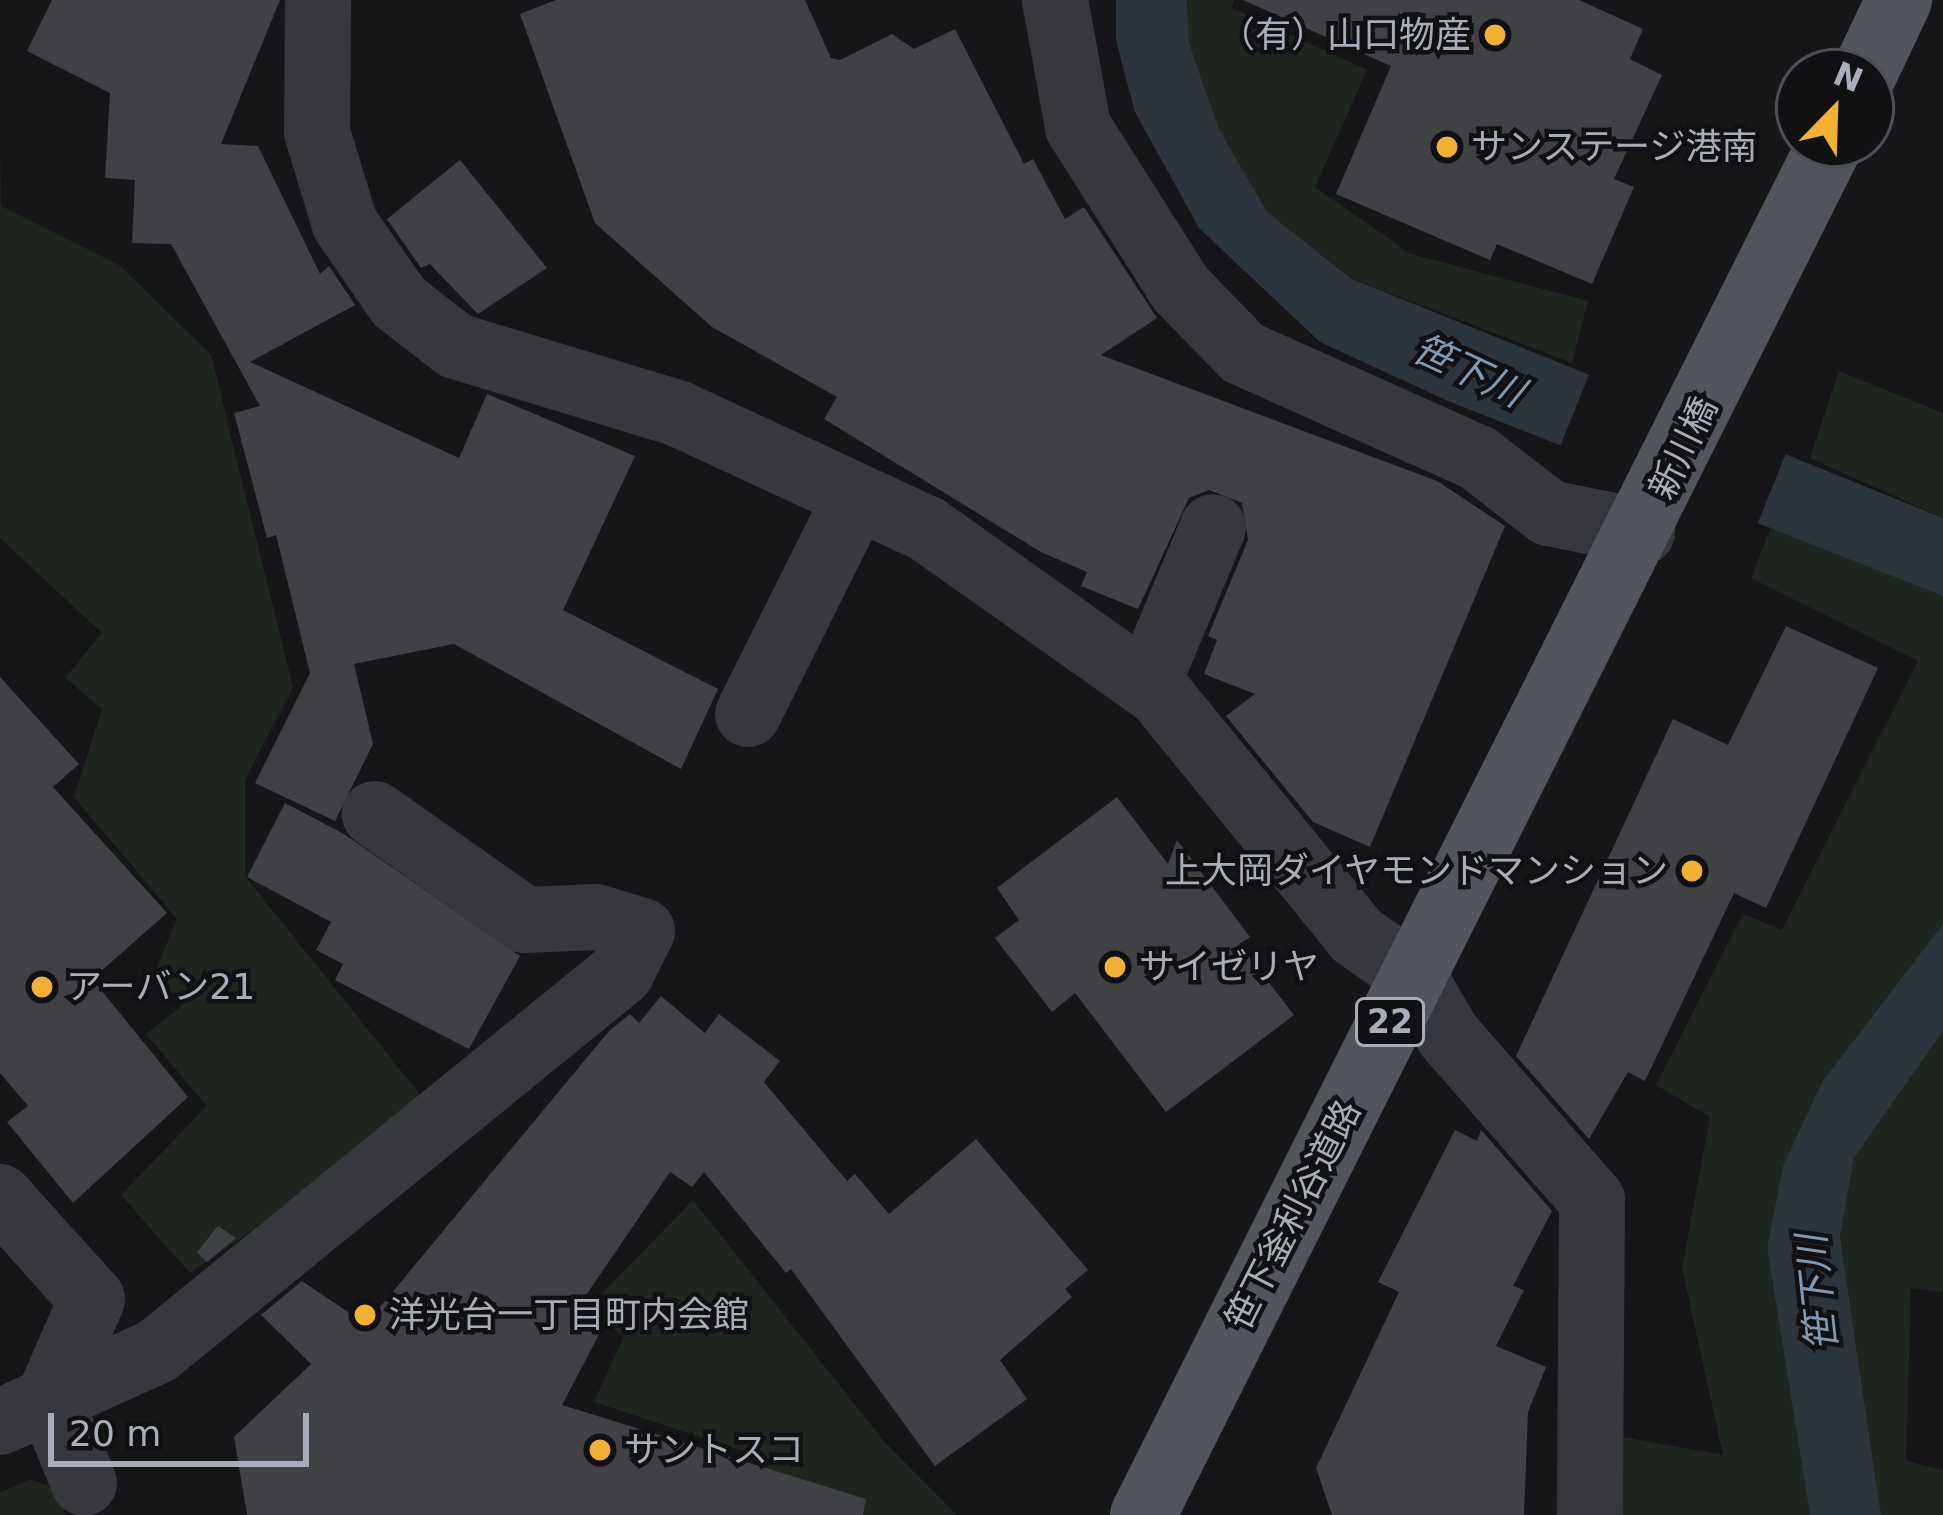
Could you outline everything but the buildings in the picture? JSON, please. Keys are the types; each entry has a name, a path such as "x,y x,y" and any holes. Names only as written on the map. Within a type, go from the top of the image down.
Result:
{"main road":[{"path":"1876,48 1899,0"},
{"name":"新川橋","path":"1642,532 1818,168"},
{"name":"笹下釜利谷道路","path":"1144,1515 1414,974 1642,532"}],"street":[{"path":"318,0 317,132 345,224 399,302 456,346 677,413 927,529 1147,685 1357,936 1414,974 1448,1035 1592,1200 1590,1515"},
{"path":"1054,0 1078,127 1180,289 1243,353 1478,458 1549,513 1642,532"},
{"path":"748,714 856,497"},
{"path":"1147,685 1213,526"},
{"path":"25,1410 157,1352 621,973 641,932 596,917 525,920 375,814"},
{"path":"0,1197 92,1299 25,1410"},
{"path":"25,1410 83,1483"}],"shaded area":[{"path":"1187,0 1234,0 1232,8 1367,70 1315,187 1411,254 1588,301 1572,363 1353,279 1267,212 1219,129 1189,43"},
{"path":"0,135 1,206 119,265 211,355 293,687 245,780 245,876 430,1107 190,1273 121,1195 207,1106 146,1034 182,1006 153,976 177,919 74,797 102,709 65,678 102,633 0,538"},
{"path":"1839,371 1943,413 1943,518 1810,458"},
{"path":"1771,527 1943,596 1943,924 1822,1082 1783,1166 1767,1248 1810,1515 1617,1515 1617,1436 1723,1455 1682,1268 1710,1117 1656,1085 1743,914 1782,930 1918,661 1751,578"},
{"path":"1943,1031 1943,1292 1911,1288 1906,1461 1943,1470 1943,1515 1881,1515 1840,1237 1854,1158"},
{"path":"693,1200 882,1439 957,1515 751,1515 770,1460 594,1402 624,1336 585,1311"},
{"path":"30,1479 60,1490 65,1515 0,1515 0,1493"}],"water":[{"name":"笹下川","path":"1116,0 1187,0 1189,43 1219,129 1267,212 1352,279 1943,518 1943,596 1448,401 1320,342 1199,228 1135,112 1116,40"},
{"name":"笹下川","path":"1943,924 1943,1031 1854,1158 1840,1237 1881,1515 1810,1515 1767,1248 1783,1166 1822,1082"}],"pier":[{"path":"1593,365 1790,444 1755,530 1559,450"}],"place":[{"name":"（有）山口物産","path":"1495,35"},
{"name":"サンステージ港南","path":"1447,147"},
{"name":"上大岡ダイヤモンドマンション","path":"1692,871"},
{"name":"サイゼリヤ","path":"1115,967"},
{"name":"アーバン21","path":"42,987"},
{"name":"洋光台一丁目町内会館","path":"365,1315"},
{"name":"サントスコ","path":"600,1450"}]}
